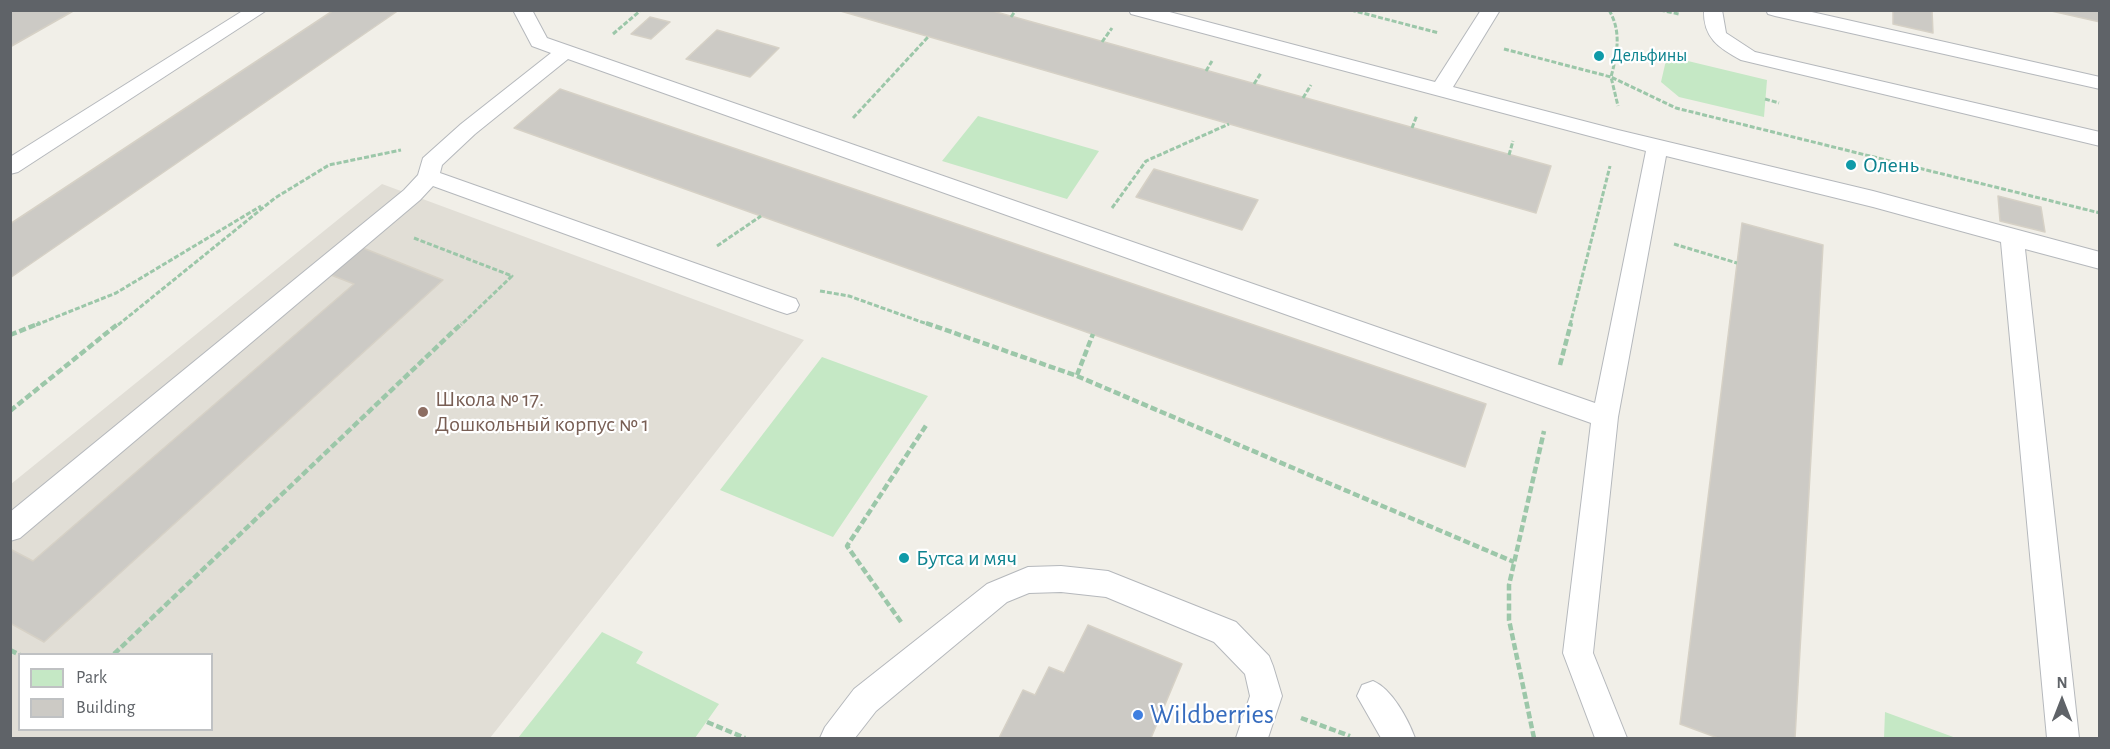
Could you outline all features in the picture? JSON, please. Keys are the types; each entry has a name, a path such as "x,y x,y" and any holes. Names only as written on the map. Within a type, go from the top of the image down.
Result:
{"lane":[{"path":"10,167 258,10"},
{"path":"522,10 539,42 1605,417"},
{"path":"1138,10 1440,91 2012,236 2100,261"},
{"path":"1440,91 1491,10"},
{"path":"1713,10 1712,22 1719,40 1748,56 2100,139"},
{"path":"1775,10 2100,83"},
{"path":"10,529 377,224 429,177 431,163 460,135 565,51"},
{"path":"1611,738 1578,653 1605,417 1658,147"},
{"path":"429,177 787,305"},
{"path":"2012,236 2063,738"},
{"path":"836,738 865,700 997,593 1028,580 1061,579 1108,584 1225,632 1258,666 1266,696 1252,738"},
{"path":"1373,696 1400,738"}],"path":[{"path":"1011,16 1016,10"},
{"path":"1352,10 1611,76 1676,108 2100,213"},
{"path":"1534,738 1509,620 1509,585 1551,399 1618,137 1618,106 1611,76 1619,48 1613,16 1609,10"},
{"path":"1613,16 1615,10"},
{"path":"1660,10 1665,12"},
{"path":"828,144 928,37"},
{"path":"1765,99 1779,103"},
{"path":"1092,237 1146,161 1229,124"},
{"path":"10,334 116,293 328,165 405,149"},
{"path":"10,411 274,198"},
{"path":"686,268 761,216"},
{"path":"115,653 512,276 377,224"},
{"path":"1641,233 1737,263"},
{"path":"787,305 813,290 849,296 1077,376 1514,562"},
{"path":"1077,376 1093,334"},
{"path":"922,652 847,546 927,424"},
{"path":"1263,705 1356,738"},
{"path":"707,722 745,738"}],"shaded area":[{"name":"Школа № 17. Дошкольный корпус № 1","path":"382,184 804,340 490,738 11,738 11,484"}],"green space":[{"path":"1667,56 1767,80 1764,117 1679,97 1661,82"},
{"path":"978,116 1099,151 1067,199 942,161"},
{"path":"822,357 928,396 833,537 720,490"},
{"path":"602,632 643,652 636,663 719,704 695,738 518,738"},
{"path":"1885,712 1956,738 1884,738"}],"building":[{"path":"10,10 75,10 10,47"},
{"path":"334,10 399,10 10,278 10,224"},
{"path":"837,10 989,10 1551,166 1536,213"},
{"path":"1893,10 1932,10 1933,33 1893,24"},
{"path":"2047,10 2100,10 2100,22"},
{"path":"650,17 670,22 651,39 631,34"},
{"path":"717,30 779,48 750,77 686,59"},
{"path":"560,89 1486,404 1465,467 514,128"},
{"path":"1154,169 1258,200 1242,230 1136,197"},
{"path":"1998,196 2041,207 2045,232 2000,221"},
{"path":"1742,223 1823,245 1795,738 1718,738 1680,724"},
{"path":"363,248 443,280 44,642 10,623 10,549 33,561 354,284 331,275"},
{"path":"1088,625 1182,664 1151,738 999,738 1023,690 1035,695 1049,667 1064,673"}],"place":[{"name":"Дельфины","path":"1599,56"},
{"name":"Олень","path":"1851,165"},
{"name":"Школа № 17. Дошкольный корпус № 1","path":"423,412"},
{"name":"Бутса и мяч","path":"904,558"},
{"name":"Wildberries","path":"1138,715"}]}
